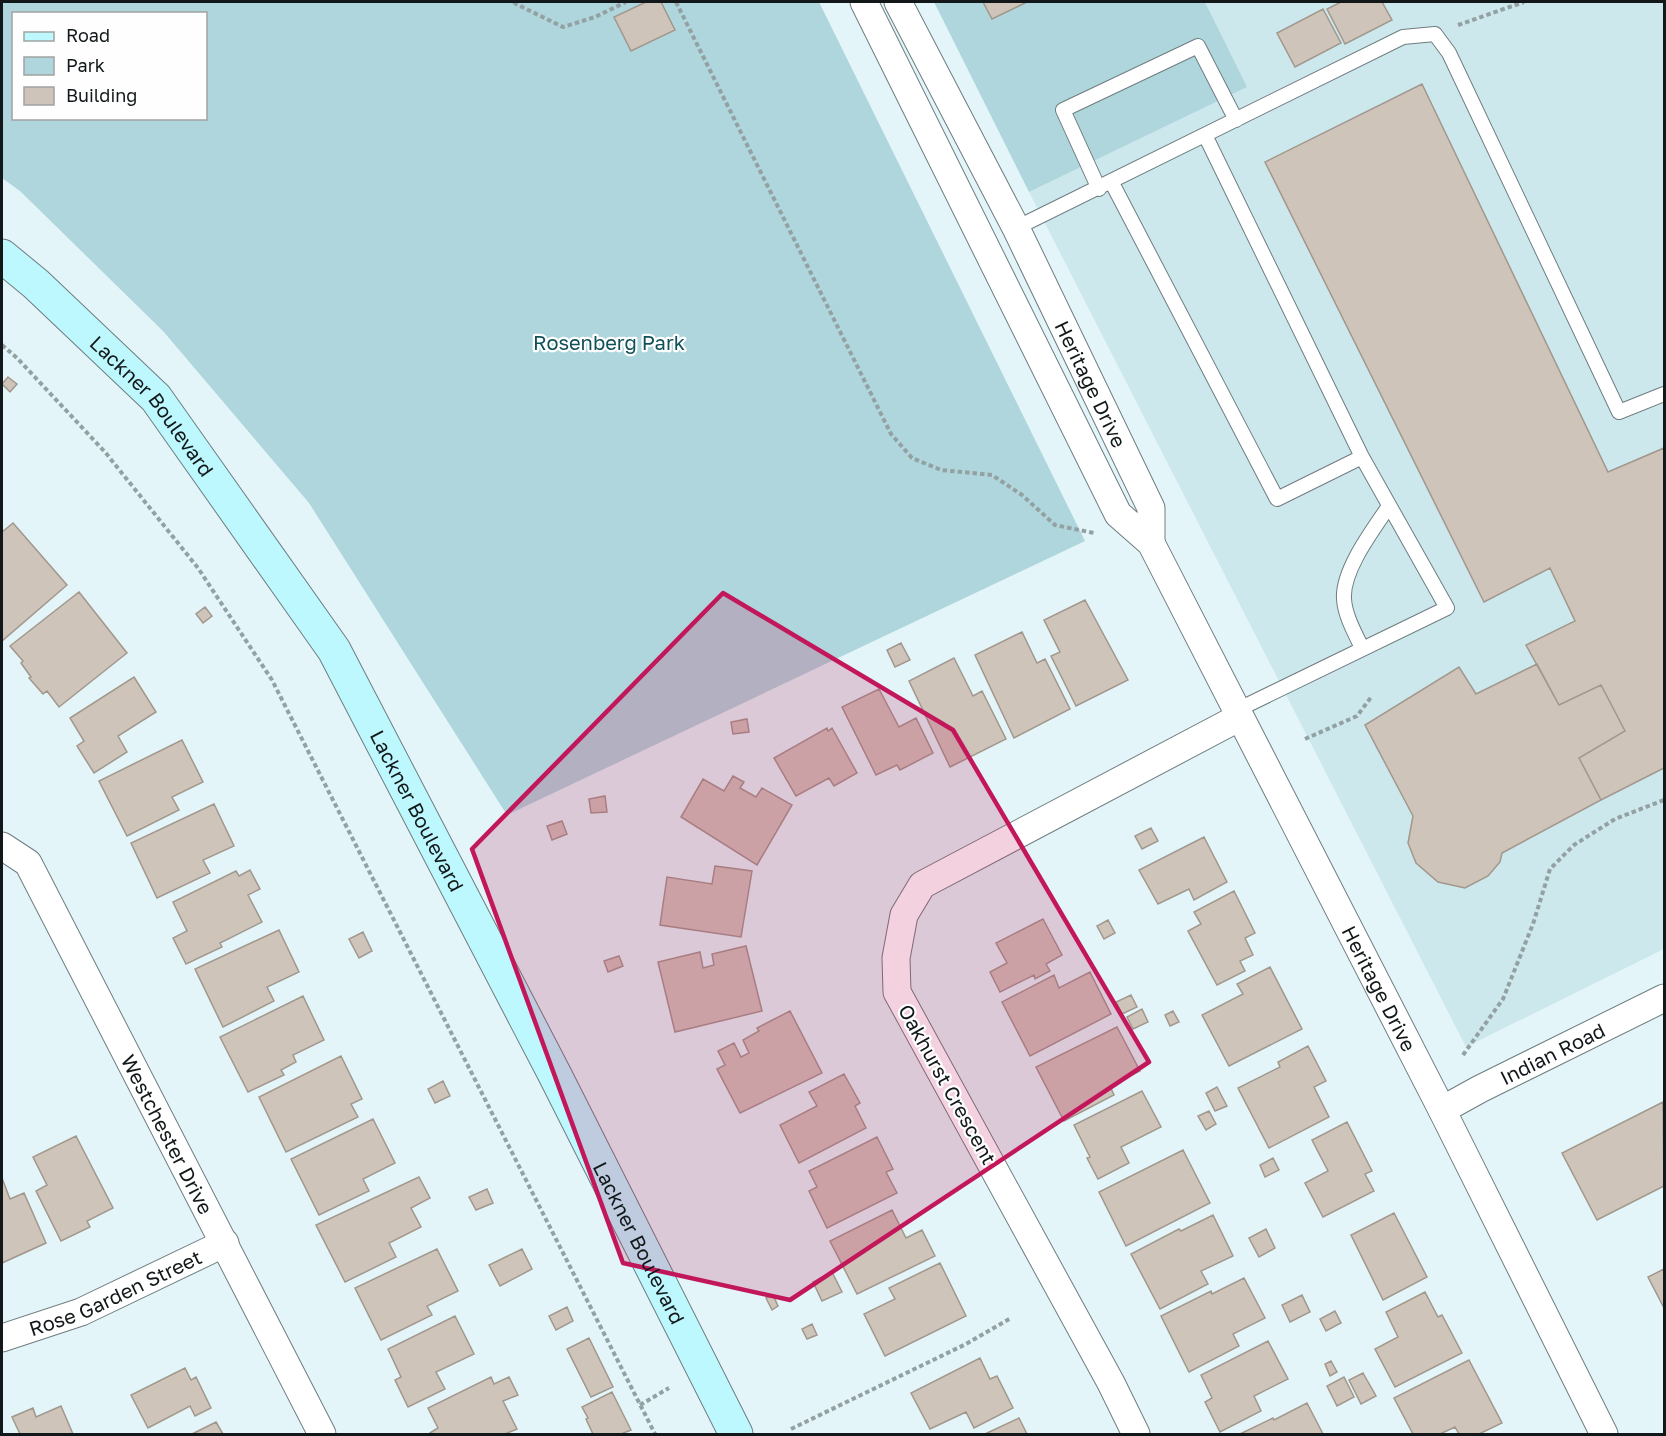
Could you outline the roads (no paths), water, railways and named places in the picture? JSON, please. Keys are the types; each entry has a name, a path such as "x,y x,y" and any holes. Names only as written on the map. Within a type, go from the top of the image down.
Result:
{"main road":[{"name":"Lackner Boulevard","path":"2,256 36,284 156,398 334,650 555,1075 736,1434"}],"street":[{"name":"Heritage Drive","path":"864,2 1118,514 1151,543 1442,1110 1604,1434"},
{"name":"Heritage Drive","path":"898,2 1016,228 1151,508 1151,543"},
{"path":"985,247 1016,228"},
{"name":"Oakhurst Crescent","path":"1136,1434 1094,1352 897,992 896,958 904,915 922,885 1238,713"},
{"name":"Westchester Drive","path":"2,846 28,863 322,1434"},
{"name":"Indian Road","path":"1442,1110 1665,998"},
{"name":"Rose Garden Street","path":"2,1338 81,1312 225,1243"}],"lane":[{"path":"1016,228 1403,37 1435,34 1449,53 1618,412 1665,394"},
{"path":"1236,120 1198,46 1063,110 1277,499 1362,458"},
{"path":"1204,135 1362,458 1447,608 1362,648 1238,713"},
{"path":"1362,648 1349,619 1344,598 1348,576 1356,556 1389,506"}],"park label":[{"name":"Rosenberg Park","path":"609,342"}]}
